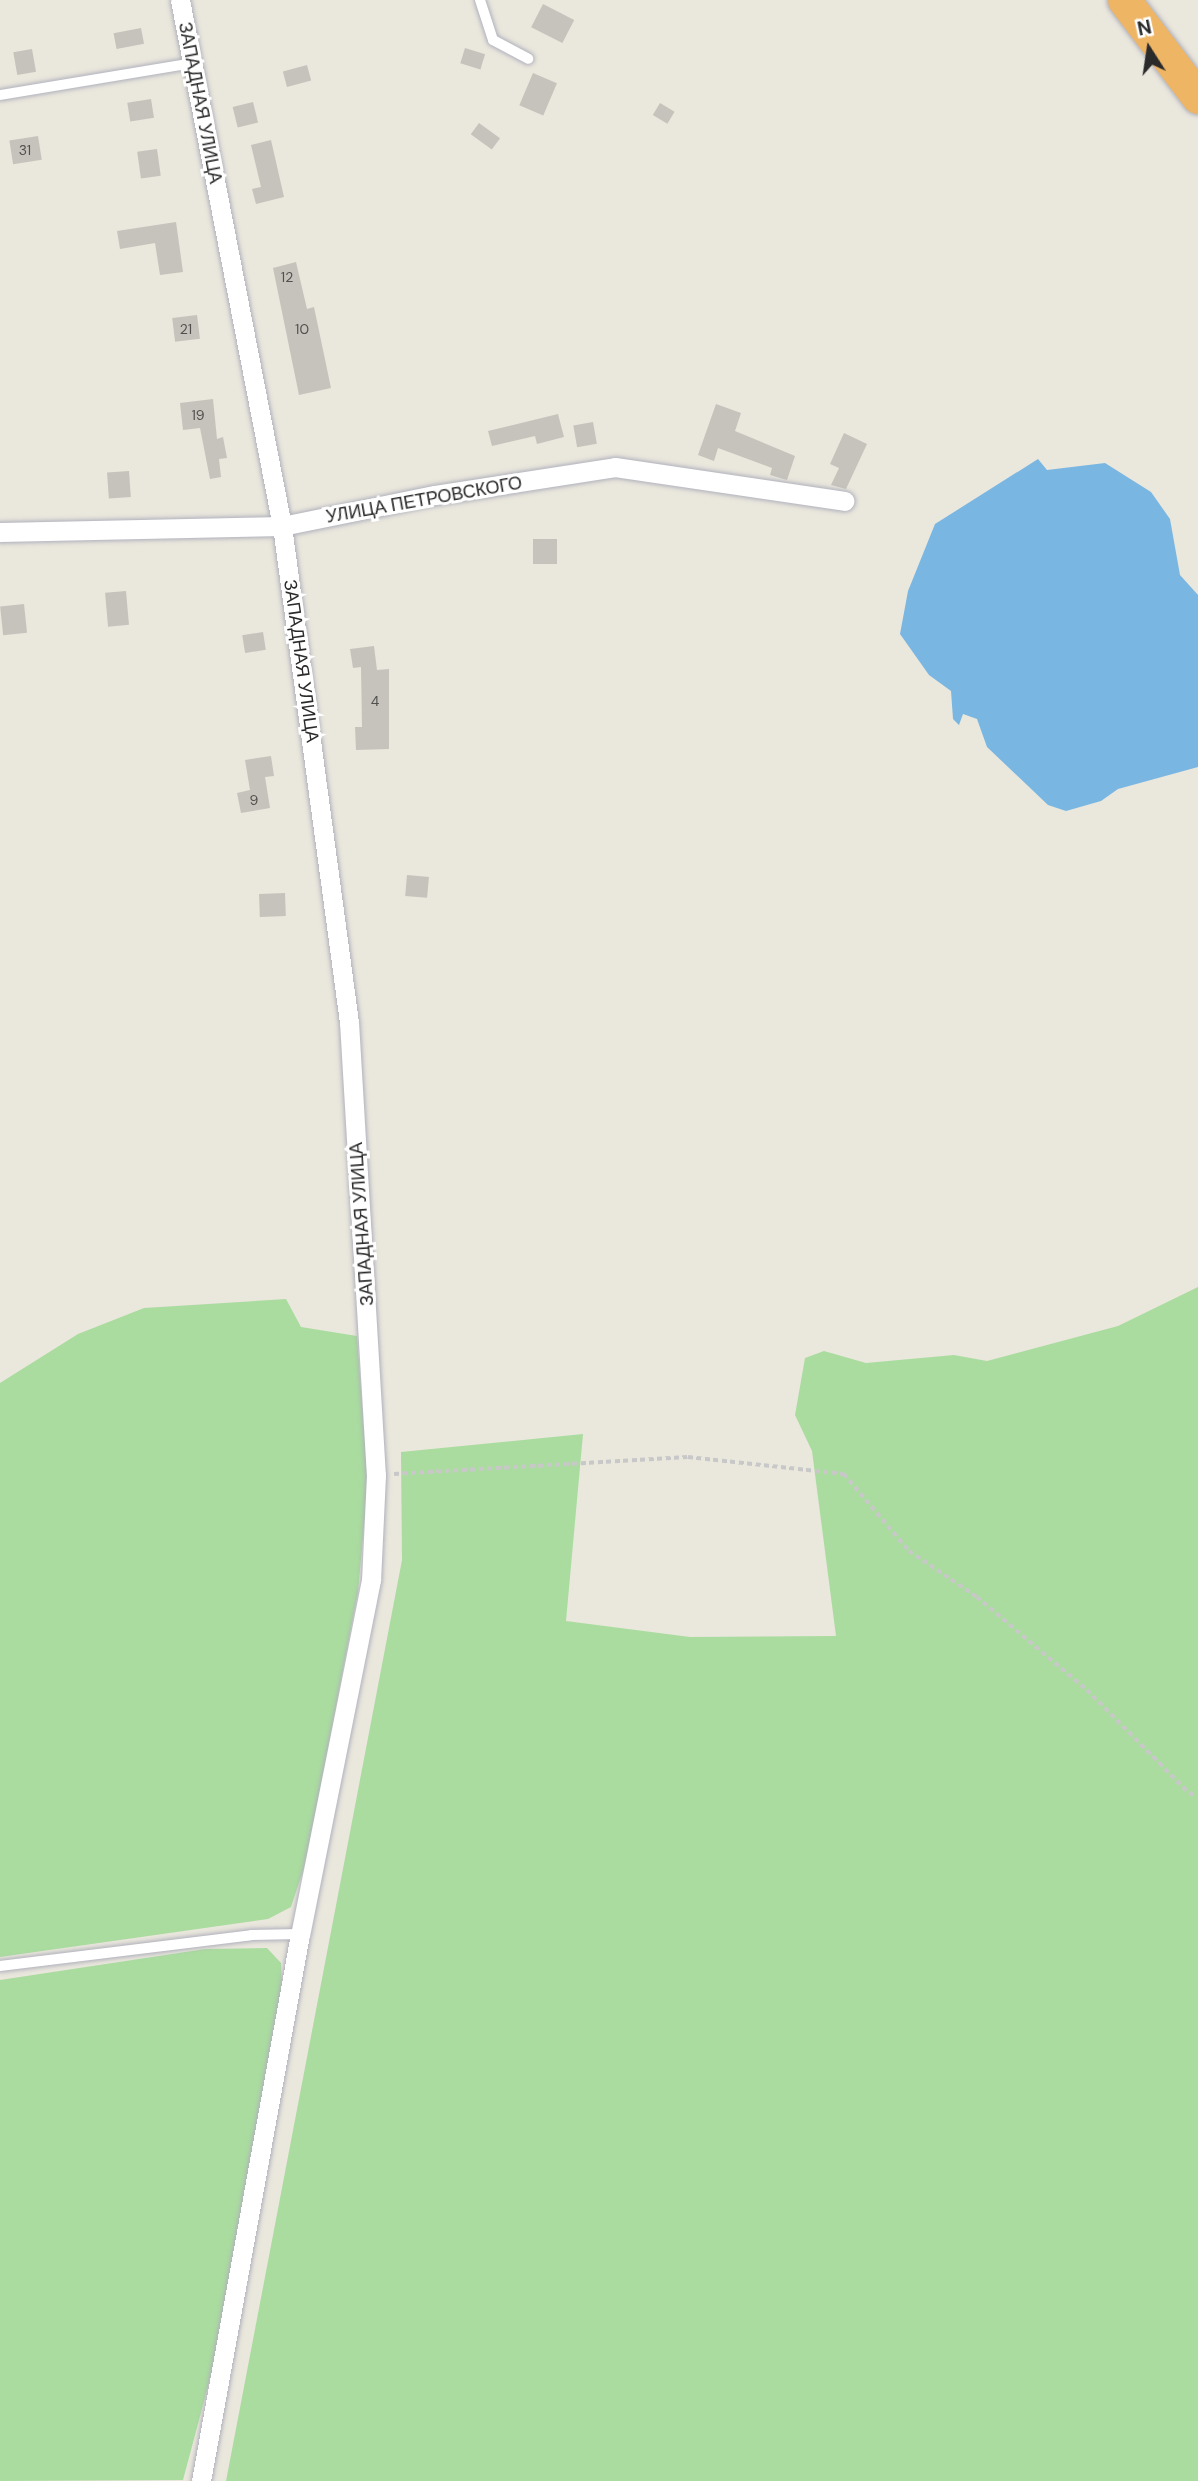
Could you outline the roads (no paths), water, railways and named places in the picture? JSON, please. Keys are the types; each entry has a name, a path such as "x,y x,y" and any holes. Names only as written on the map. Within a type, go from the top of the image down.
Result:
{"highway":[{"path":"1124,0 1198,97"}],"street":[{"name":"ЗАПАДНАЯ УЛИЦА","path":"180,0 282,526 349,1022 376,1475 371,1580 300,1934 201,2481"},
{"name":"УЛИЦА ПЕТРОВСКОГО","path":"0,532 282,526 435,495 615,467 845,501"}],"lane":[{"path":"480,0 493,40 528,59"},
{"path":"0,95 192,63"},
{"path":"0,1966 251,1935 300,1934"}],"water":[{"path":"1038,459 1047,470 1105,463 1151,492 1170,519 1180,575 1198,595 1198,767 1118,789 1101,801 1066,811 1048,805 987,747 977,719 963,714 959,725 953,719 951,691 929,675 900,634 908,591 935,524"}]}
